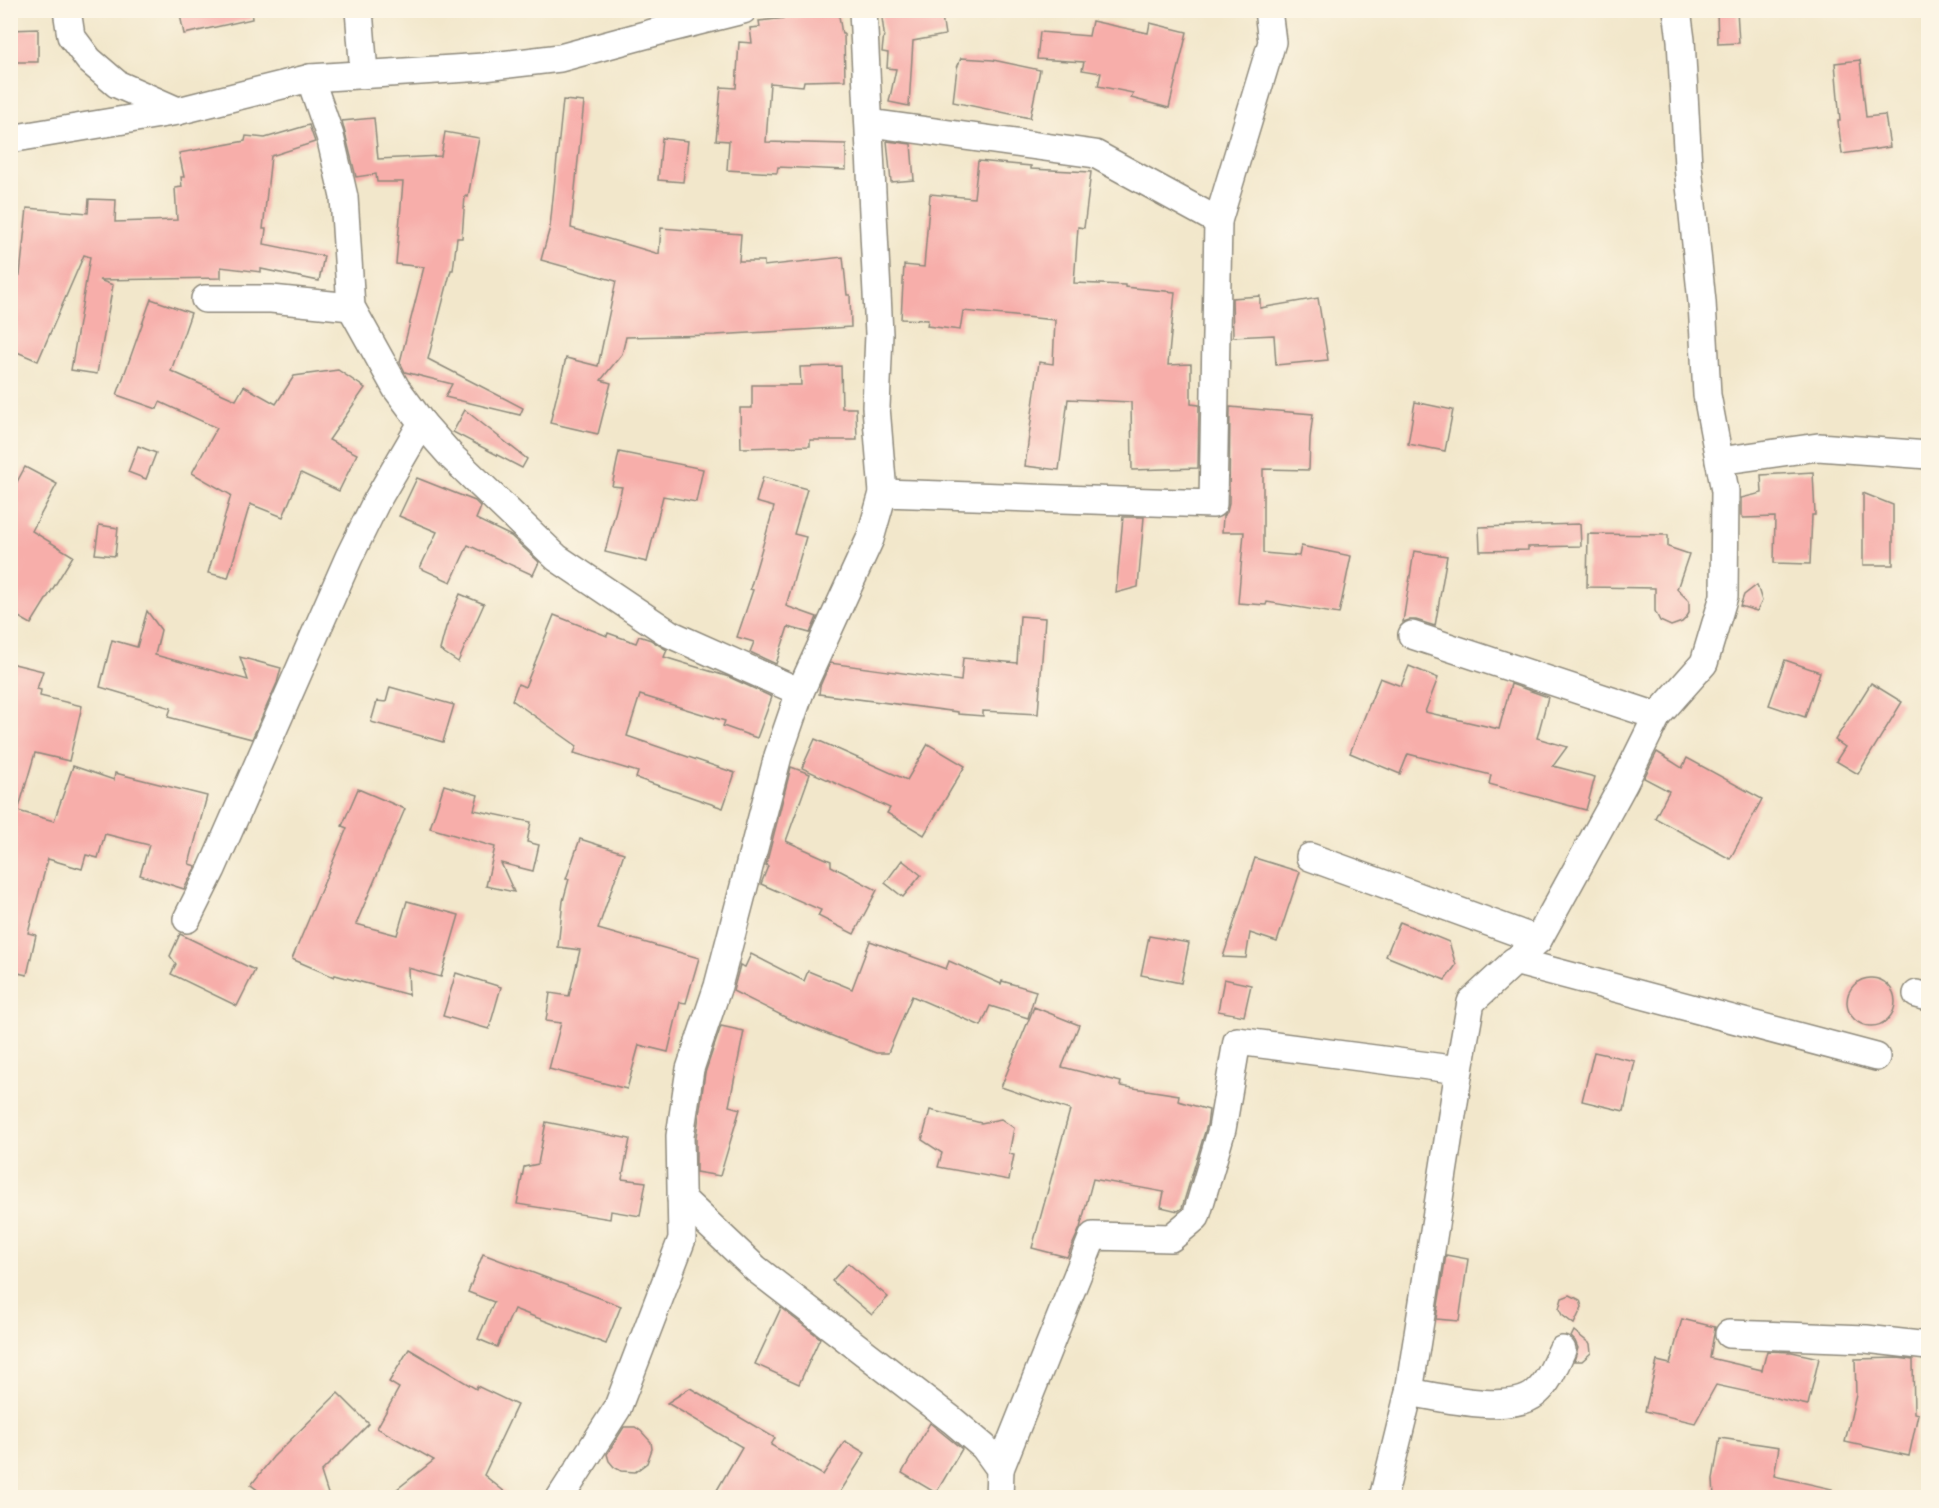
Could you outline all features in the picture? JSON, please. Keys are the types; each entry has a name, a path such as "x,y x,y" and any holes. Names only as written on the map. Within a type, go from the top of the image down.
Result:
{"street":[{"path":"67,10 71,36 88,60 117,84 178,111"},
{"path":"359,10 364,73"},
{"path":"10,139 178,111 310,78 484,67 560,58 743,10"},
{"path":"560,1497 617,1409 682,1239 680,1136 690,1069 718,986 778,756 800,692 870,539 883,493 876,407 879,334 863,10"},
{"path":"883,493 1213,504 1218,221 1272,42 1268,10"},
{"path":"1383,1497 1409,1392 1471,1002 1538,940 1624,783 1657,716 1704,663 1724,596 1725,491 1707,395 1702,302 1688,166 1681,40 1677,10"},
{"path":"310,78 330,136 344,197 351,307 396,388 422,423 453,458 557,558 670,634 800,692"},
{"path":"870,123 1095,154 1218,221"},
{"path":"205,299 271,299 351,307"},
{"path":"187,919 212,869 349,557 376,502 422,423"},
{"path":"1719,461 1818,447 1929,455"},
{"path":"1412,634 1657,716"},
{"path":"1310,857 1538,940"},
{"path":"1514,961 1876,1057"},
{"path":"999,1497 1000,1469 1093,1236 1171,1238 1196,1218 1222,1129 1237,1041 1460,1070"},
{"path":"681,1198 756,1269 984,1447 1000,1469"},
{"path":"1729,1334 1866,1339 1929,1346"},
{"path":"1409,1392 1471,1403 1509,1403 1534,1395 1548,1379 1562,1350"}],"building":[{"path":"179,10 251,10 252,19 184,34"},
{"path":"812,10 838,10 842,34 844,34 845,80 804,81 803,86 770,83 766,142 846,144 846,170 778,167 777,173 727,170 729,141 716,140 721,87 736,88 739,42 752,43 750,28 760,27 759,21 812,15"},
{"path":"881,10 941,10 945,35 913,41 909,106 889,102 896,69 887,68 888,53 882,52 884,33"},
{"path":"1717,10 1737,10 1739,43 1718,44"},
{"path":"1092,21 1148,33 1150,23 1187,32 1169,108 1131,98 1133,93 1098,86 1101,73 1082,70 1084,62 1037,59 1040,32 1089,36"},
{"path":"38,29 38,62 10,62 10,30"},
{"path":"961,58 993,60 1040,70 1030,118 953,102 957,68"},
{"path":"1860,60 1866,117 1885,115 1890,147 1842,154 1835,63"},
{"path":"563,100 584,102 571,228 659,254 661,228 741,234 739,261 764,261 764,266 843,257 847,295 850,295 851,327 715,335 626,337 622,354 601,380 611,383 598,434 550,423 566,358 598,366 616,281 541,260 550,227"},
{"path":"374,118 378,159 441,156 445,132 479,138 468,197 465,196 462,238 457,238 453,270 451,270 428,359 523,408 520,415 445,397 452,384 405,372 400,362 424,267 396,264 403,182 377,182 376,174 356,177 342,121"},
{"path":"309,125 315,142 271,156 263,229 266,229 264,244 324,256 319,281 261,269 261,272 221,267 221,278 99,280 113,285 97,374 71,370 90,257 84,255 38,361 10,349 10,271 20,275 27,208 88,213 89,199 116,200 115,222 177,220 175,188 182,187 181,177 184,177 179,153 245,141 246,136 265,138"},
{"path":"662,138 688,141 683,182 658,180"},
{"path":"887,141 911,144 914,180 891,182"},
{"path":"978,161 1031,166 1031,169 1091,172 1084,228 1078,227 1074,283 1125,285 1125,287 1175,292 1168,365 1191,364 1191,404 1199,405 1198,468 1132,470 1131,402 1068,399 1059,470 1025,466 1039,362 1053,364 1055,320 963,311 960,330 927,326 928,320 901,319 904,265 924,267 930,194 974,198"},
{"path":"1260,296 1260,308 1318,298 1328,360 1276,365 1274,335 1233,337 1232,298"},
{"path":"151,299 191,313 171,371 236,400 244,386 276,404 294,376 338,370 365,388 329,440 357,454 339,491 301,473 283,517 250,504 228,578 208,573 231,495 192,473 217,428 160,402 157,409 117,395"},
{"path":"841,366 842,408 856,408 857,440 810,440 810,446 741,448 740,408 752,408 752,385 801,385 800,367"},
{"path":"1415,402 1453,410 1445,451 1408,444"},
{"path":"1230,407 1313,414 1309,470 1263,469 1263,553 1299,556 1301,546 1351,556 1339,614 1267,602 1266,605 1238,603 1244,532 1222,532 1223,516 1229,504"},
{"path":"465,410 527,459 522,468 453,432"},
{"path":"138,446 156,453 146,479 128,472"},
{"path":"619,452 703,469 696,502 663,496 647,562 605,552 622,487 612,486"},
{"path":"25,467 57,484 32,531 73,556 31,624 10,612 10,495"},
{"path":"1813,472 1815,515 1812,515 1810,564 1774,563 1775,517 1743,518 1741,498 1762,493 1761,475"},
{"path":"763,477 807,489 794,534 806,537 786,606 817,617 810,633 788,627 776,664 750,652 754,642 737,637 753,590 750,589 774,507 756,502"},
{"path":"417,478 475,501 481,507 476,519 511,536 539,562 533,575 468,545 451,582 420,568 437,532 399,516"},
{"path":"1863,493 1893,505 1893,565 1863,565"},
{"path":"1123,517 1144,517 1138,587 1116,593"},
{"path":"1580,524 1581,546 1480,551 1479,527"},
{"path":"99,525 118,528 115,556 95,554"},
{"path":"1588,534 1668,535 1668,547 1689,554 1677,589 1689,601 1689,613 1686,618 1671,626 1660,621 1655,611 1655,588 1587,587"},
{"path":"1414,551 1447,556 1435,626 1416,620 1403,622"},
{"path":"1757,585 1762,601 1757,611 1740,606 1744,595"},
{"path":"460,594 484,604 458,662 440,650 446,627"},
{"path":"147,611 161,630 155,655 248,680 240,657 281,668 277,683 252,739 168,717 171,708 100,687 112,640 137,647"},
{"path":"554,615 607,636 608,633 636,643 639,636 651,640 667,650 664,657 729,677 772,697 757,738 723,726 725,721 640,695 627,736 735,773 723,808 636,778 638,772 574,753 577,746 512,700 518,684 525,687"},
{"path":"1020,616 1045,618 1038,714 983,711 983,716 958,714 958,712 819,694 830,663 961,681 963,658 1017,663"},
{"path":"1785,660 1820,672 1805,717 1769,705"},
{"path":"10,663 43,671 37,689 41,690 40,696 82,706 69,761 35,753 18,811 54,821 73,766 114,780 115,773 207,796 189,864 196,866 184,889 140,875 149,845 105,834 98,858 86,855 82,869 48,859 28,933 36,935 27,975 18,973 17,976 10,975"},
{"path":"1409,666 1438,678 1425,712 1499,729 1511,684 1548,697 1537,738 1567,747 1553,766 1595,777 1586,810 1489,784 1491,775 1408,754 1400,774 1350,753 1380,678 1401,686"},
{"path":"1871,683 1902,702 1858,774 1836,761 1845,747 1835,740"},
{"path":"390,687 454,705 443,742 371,722 377,701 386,702"},
{"path":"815,739 907,780 928,744 965,766 924,835 887,813 890,808 802,768"},
{"path":"1657,752 1682,768 1687,758 1762,799 1730,859 1655,818 1669,791 1644,778"},
{"path":"791,767 810,774 786,841 831,861 831,866 877,890 854,934 818,916 821,910 761,884 768,866 766,865"},
{"path":"444,785 478,795 474,810 531,822 527,842 539,845 533,871 501,863 514,892 486,886 495,847 430,828"},
{"path":"358,789 405,809 356,924 397,935 407,901 459,915 441,977 408,968 409,995 335,975 334,977 292,959 347,828 342,826"},
{"path":"580,839 624,853 598,929 699,958 686,1003 680,1002 668,1052 639,1045 627,1089 549,1069 561,1023 546,1021 550,993 569,996 580,950 558,947 563,901 569,879 566,879"},
{"path":"1255,858 1300,872 1277,942 1250,933 1246,958 1223,957"},
{"path":"902,860 921,875 903,897 885,883"},
{"path":"1400,922 1449,942 1456,965 1445,980 1386,956"},
{"path":"180,934 255,970 237,1006 171,974 176,964 170,956"},
{"path":"1149,936 1189,943 1181,983 1141,975"},
{"path":"870,941 946,969 949,961 1001,984 1002,981 1036,991 1028,1018 990,1006 981,1026 912,996 888,1053 876,1053 789,1019 733,991 740,965 745,967 751,954 804,981 808,971 852,989"},
{"path":"456,973 501,987 489,1029 443,1016"},
{"path":"1871,978 1888,985 1895,1002 1888,1019 1871,1026 1854,1019 1847,1002 1854,985"},
{"path":"1224,979 1251,985 1244,1016 1218,1011"},
{"path":"1034,1007 1079,1025 1062,1067 1121,1082 1120,1086 1179,1095 1178,1101 1209,1110 1207,1125 1182,1208 1178,1211 1161,1207 1164,1192 1093,1179 1080,1228 1067,1257 1032,1248 1070,1110 1001,1087"},
{"path":"721,1026 744,1031 729,1106 740,1109 720,1176 696,1172 696,1137 705,1073"},
{"path":"1594,1052 1635,1061 1624,1111 1582,1101"},
{"path":"930,1110 981,1123 1001,1119 1014,1128 1009,1154 1014,1155 1009,1180 938,1167 942,1153 922,1140"},
{"path":"546,1122 630,1139 622,1179 646,1182 640,1216 611,1211 610,1219 517,1204 524,1167 538,1164"},
{"path":"483,1254 621,1306 606,1344 514,1309 497,1347 478,1339 494,1302 468,1292"},
{"path":"1446,1255 1468,1259 1459,1321 1436,1319"},
{"path":"848,1263 888,1297 872,1315 832,1281"},
{"path":"1570,1295 1580,1300 1582,1307 1574,1324 1562,1315 1559,1309 1562,1298"},
{"path":"781,1308 820,1338 799,1384 755,1364"},
{"path":"1682,1319 1715,1327 1710,1358 1762,1370 1767,1351 1792,1352 1819,1358 1808,1405 1716,1385 1695,1423 1645,1411 1657,1361 1670,1364"},
{"path":"1574,1331 1590,1344 1591,1353 1582,1361 1574,1361 1578,1348 1571,1337"},
{"path":"409,1349 476,1389 477,1386 517,1405 484,1475 511,1497 387,1497 434,1460 377,1428 399,1388 389,1382"},
{"path":"1855,1359 1913,1360 1914,1413 1918,1414 1909,1456 1845,1442 1856,1395"},
{"path":"690,1388 775,1438 771,1445 823,1475 845,1441 865,1453 837,1497 713,1497 742,1447 667,1403"},
{"path":"338,1393 369,1424 321,1472 329,1497 267,1497 251,1485 273,1457"},
{"path":"930,1423 962,1449 936,1493 902,1473"},
{"path":"624,1427 635,1427 651,1442 652,1449 647,1463 635,1472 621,1471 614,1467 607,1454"},
{"path":"1720,1438 1779,1447 1774,1476 1832,1489 1831,1497 1714,1497 1713,1479"}]}
